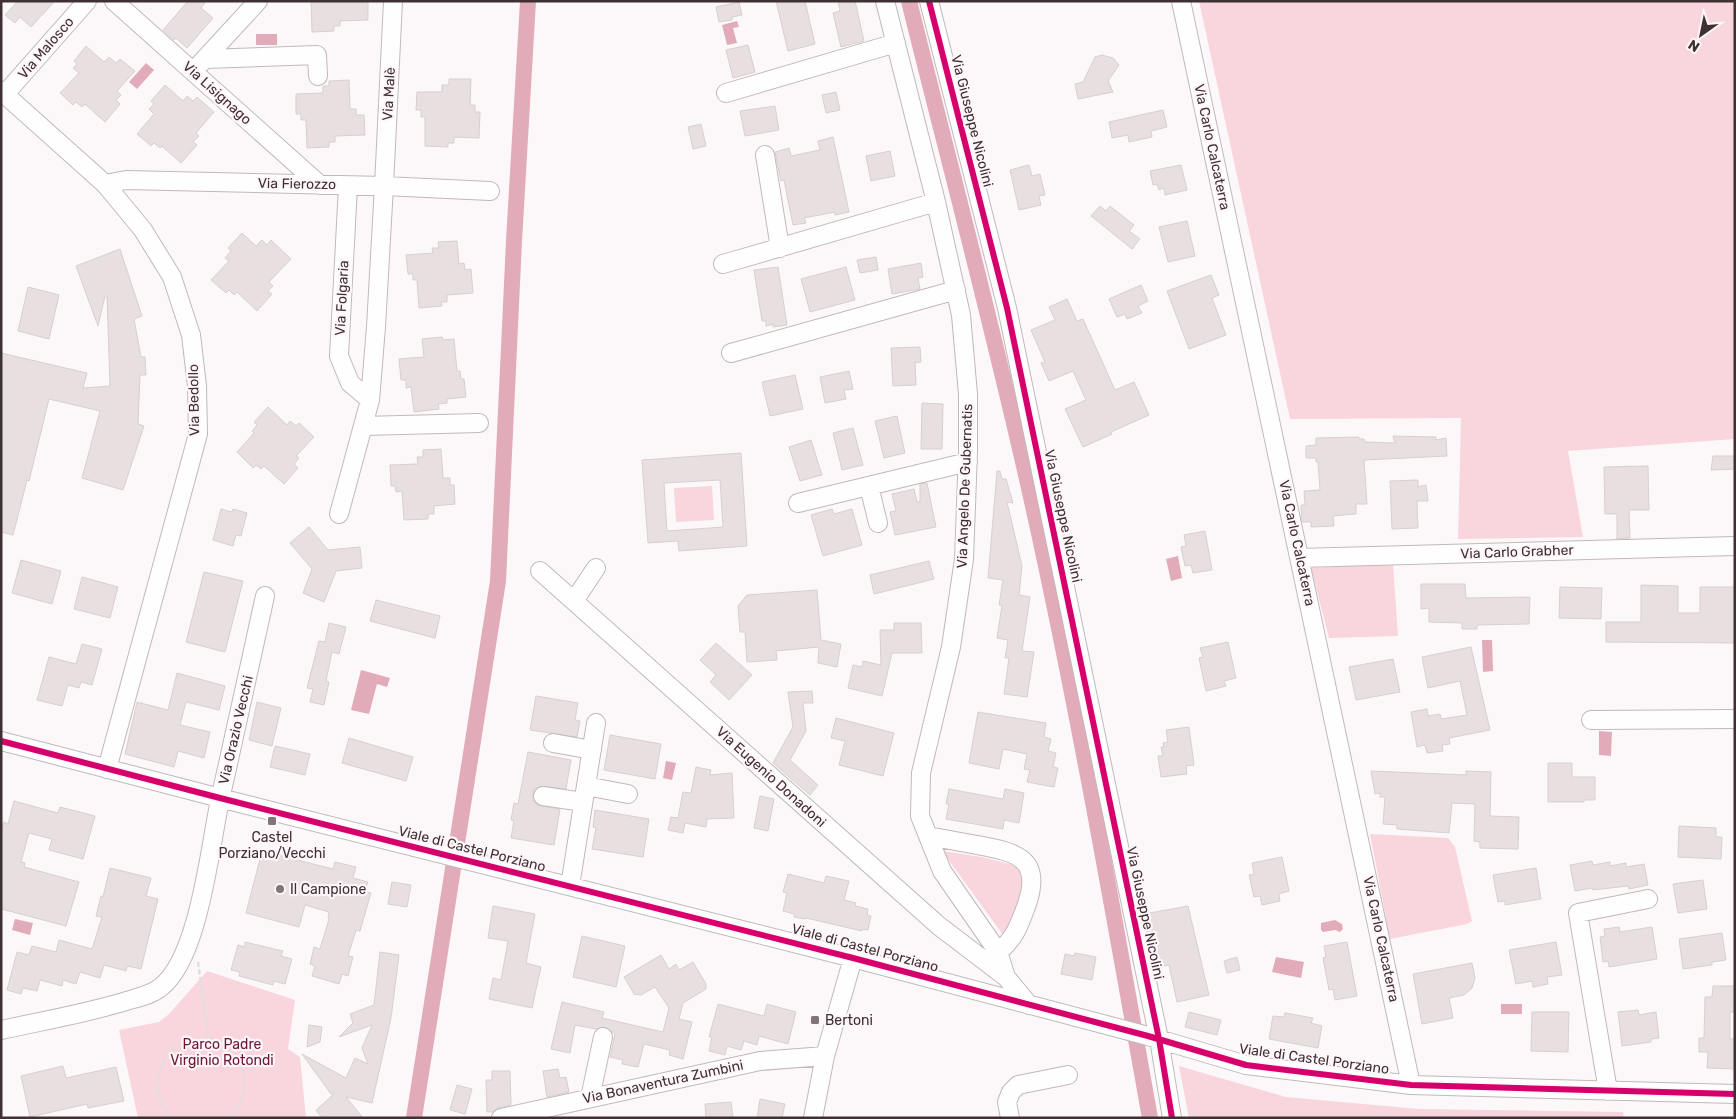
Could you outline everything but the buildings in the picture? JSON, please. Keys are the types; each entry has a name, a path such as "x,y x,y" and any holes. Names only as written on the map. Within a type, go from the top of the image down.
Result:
{"street":[{"name":"Via Malosco","path":"3,92 87,1"},
{"name":"Via Lisignago","path":"114,1 199,66 320,185"},
{"path":"199,66 258,1"},
{"name":"Via Malè","path":"384,186 393,1"},
{"name":"Via Angelo De Gubernatis","path":"885,1 936,202 956,290 961,315 968,394 968,462 964,559 951,647 921,773 920,816 942,871 998,952 1006,977 1029,1005"},
{"name":"Via Giuseppe Nicolini","path":"929,1 1006,308 1153,1038 1172,1118"},
{"name":"Via Carlo Calcaterra","path":"1181,1 1411,1084"},
{"path":"726,93 896,44"},
{"path":"199,66 317,55 318,76"},
{"name":"Via Bedollo","path":"3,92 104,184 143,230 172,278 191,335 197,386 198,434 107,769"},
{"path":"765,155 780,248"},
{"name":"Via Fierozzo","path":"104,184 126,180 384,186 490,191"},
{"name":"Via Folgaria","path":"348,186 339,356 350,383 370,400"},
{"path":"339,514 370,400 384,186"},
{"path":"723,264 936,202"},
{"path":"732,353 956,290"},
{"path":"363,426 479,423"},
{"path":"798,504 968,462"},
{"path":"868,486 878,523"},
{"name":"Via Carlo Grabher","path":"1300,558 1735,546"},
{"path":"574,601 596,568"},
{"name":"Via Eugenio Donadoni","path":"540,571 939,926 1006,977"},
{"name":"Via Orazio Vecchi","path":"1,1030 109,1006 153,992 165,983 182,958 196,922 220,798 265,596"},
{"path":"1591,720 1735,719"},
{"path":"570,886 596,723"},
{"name":"Viale di Castel Porziano","path":"1,741 853,958 1153,1038 1246,1065 1411,1084 1735,1094"},
{"path":"553,743 592,750"},
{"path":"543,796 628,794"},
{"path":"928,836 1008,851 1021,859 1028,867 1032,875 1032,884 1028,902 1018,929 1010,941 998,952"},
{"path":"1608,1090 1578,913 1648,898"},
{"path":"813,1118 825,1056 853,958"},
{"path":"590,1098 603,1036"},
{"name":"Via Bonaventura Zumbini","path":"501,1118 543,1113 590,1098 760,1061 825,1056"},
{"path":"1010,1118 1008,1102 1011,1092 1018,1084 1068,1075"}],"path":[{"path":"198,956 208,1042"},
{"path":"172,1118 165,1111 159,1098 157,1083 160,1068 168,1055 180,1046 195,1042 208,1042 222,1047 233,1055 240,1067 244,1080 244,1094 239,1107 230,1118"}],"green space":[{"path":"1199,1 1735,1 1735,439 1568,451 1583,537 1458,539 1461,418 1290,419"},
{"path":"712,486 714,520 676,522 674,488"},
{"path":"1393,564 1398,636 1329,638 1311,568"},
{"path":"1370,834 1448,838 1455,847 1472,921 1467,924 1390,939"},
{"path":"942,851 982,857 1019,868 1026,879 1015,925 1003,935"},
{"name":"Parco Padre Virginio Rotondi","path":"207,971 295,1000 288,1049 300,1057 306,1118 138,1118 119,1030 159,1022 169,1014"},
{"path":"1179,1066 1286,1097 1419,1109 1623,1112 1624,1118 1189,1118"}],"shaded area":[{"path":"737,21 739,27 733,28 737,43 727,45 722,25"},
{"path":"256,34 277,34 277,45 256,45"},
{"path":"146,63 154,70 137,89 129,82"},
{"path":"1178,556 1182,578 1171,581 1166,559"},
{"path":"1482,640 1492,640 1493,671 1483,672"},
{"path":"361,670 390,678 387,687 377,684 369,714 351,710"},
{"path":"1599,731 1612,732 1611,756 1599,755"},
{"path":"666,761 676,763 672,780 663,778"},
{"path":"15,919 33,923 30,935 12,930"},
{"path":"1335,920 1342,924 1343,929 1340,932 1335,930 1323,932 1321,930 1321,923"},
{"path":"1276,957 1304,962 1301,978 1272,972"},
{"path":"1501,1004 1522,1004 1522,1014 1501,1014"}],"waterway":[{"path":"414,1118 498,581 514,241 528,1"},
{"path":"909,1 972,249 1048,574 1094,807 1150,1118"}],"cycle path":[{"path":"929,1 1007,308 1159,1039 1172,1118"},
{"path":"1,741 853,958 1148,1036 1246,1065 1411,1085 1735,1094"}],"place":[{"name":"Castel Porziano/Vecchi","path":"272,821"},
{"name":"Il Campione","path":"280,889"},
{"name":"Bertoni","path":"815,1020"}]}
